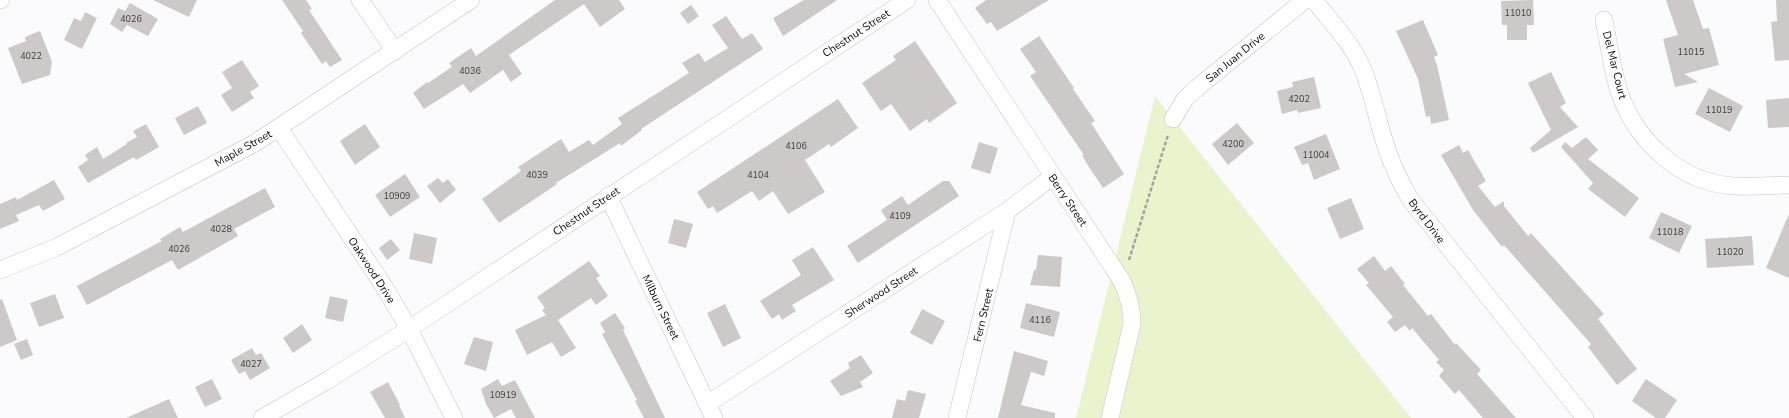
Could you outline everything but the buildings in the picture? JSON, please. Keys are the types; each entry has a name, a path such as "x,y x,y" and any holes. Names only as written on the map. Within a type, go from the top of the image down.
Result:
{"street":[{"path":"360,0 395,51"},
{"name":"Maple Street","path":"0,270 57,247 255,143 471,0"},
{"name":"Chestnut Street","path":"262,418 328,380 408,329 907,0"},
{"name":"Berry Street","path":"937,0 1052,177 1122,281 1128,294 1132,310 1132,324 1110,418"},
{"name":"San Juan Drive","path":"1172,120 1185,99 1198,87 1305,0"},
{"name":"Byrd Drive","path":"1314,0 1351,47 1361,65 1373,96 1389,156 1398,178 1410,199 1585,418"},
{"name":"Del Mar Court","path":"1604,20 1620,93 1630,119 1640,134 1663,157 1691,175 1719,184 1734,186 1789,185"},
{"name":"Oakwood Drive","path":"279,128 385,288 454,418"},
{"name":"Sherwood Street","path":"710,411 777,360 946,249 1007,211 1052,177"},
{"name":"Milburn Street","path":"608,196 710,411"},
{"name":"Fern Street","path":"957,418 1007,211"}],"path":[{"path":"1122,281 1172,120"}],"green space":[{"path":"1155,96 1411,418 1076,418"}]}
